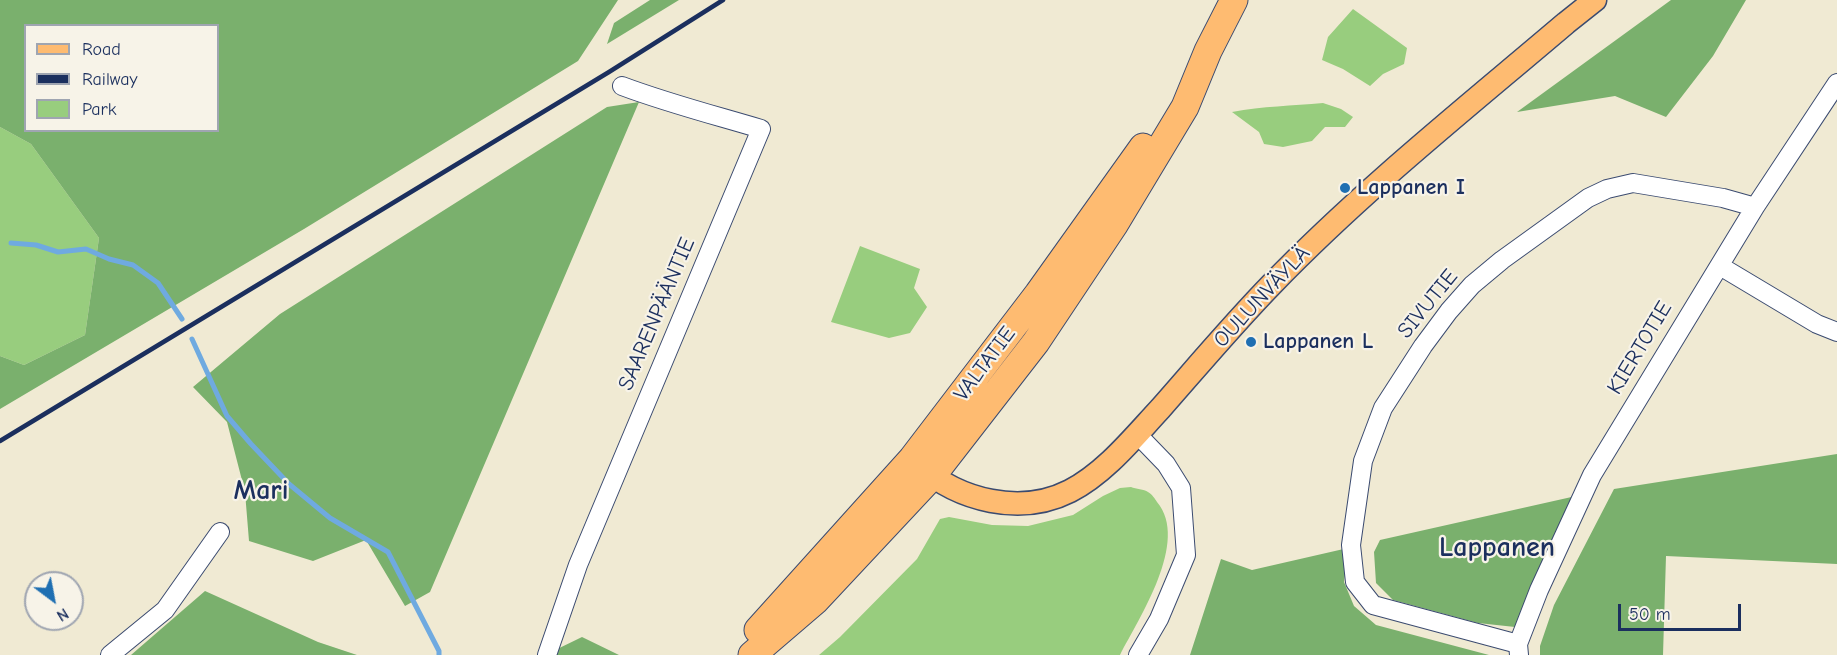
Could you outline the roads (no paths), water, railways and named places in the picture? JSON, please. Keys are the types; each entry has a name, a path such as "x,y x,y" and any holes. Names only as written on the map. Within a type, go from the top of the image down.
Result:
{"highway":[{"name":"VALTATIE","path":"734,655 922,468 1036,342 1114,225 1185,107 1208,51 1234,0"},
{"name":"VALTATIE","path":"752,655 815,601 922,468"}],"main road":[{"name":"OULUNVÄYLÄ","path":"922,468 978,498 1001,503 1043,501 1069,492 1091,478 1137,434 1270,286 1332,224 1595,0"}],"street":[{"name":"KIERTOTIE","path":"1519,649 1539,590 1592,475 1755,207 1837,83"},
{"name":"SAARENPÄÄNTIE","path":"547,655 578,565 761,129 659,100 622,86"},
{"name":"SIVUTIE","path":"1519,649 1373,605 1355,582 1351,545 1363,461 1383,408 1423,346 1472,285 1502,260 1588,198 1607,189 1633,183 1723,198 1755,207"},
{"path":"1720,266 1817,324 1837,332"},
{"path":"1137,434 1166,464 1181,488 1186,555 1159,620 1138,655"},
{"path":"110,655 165,610 220,532"}],"waterway":[{"path":"11,243 36,245 58,252 86,249 109,259 133,265 158,283 182,319"},
{"path":"192,339 227,416 251,444 289,484 330,518 388,552 439,655"}],"railway":[{"path":"0,441 609,72 723,0"}],"place":[{"name":"Lappanen I","path":"1345,188"},
{"name":"Lappanen L","path":"1251,342"}],"district":[{"name":"Mari","path":"261,491"},
{"name":"Lappanen","path":"1497,548"}]}
